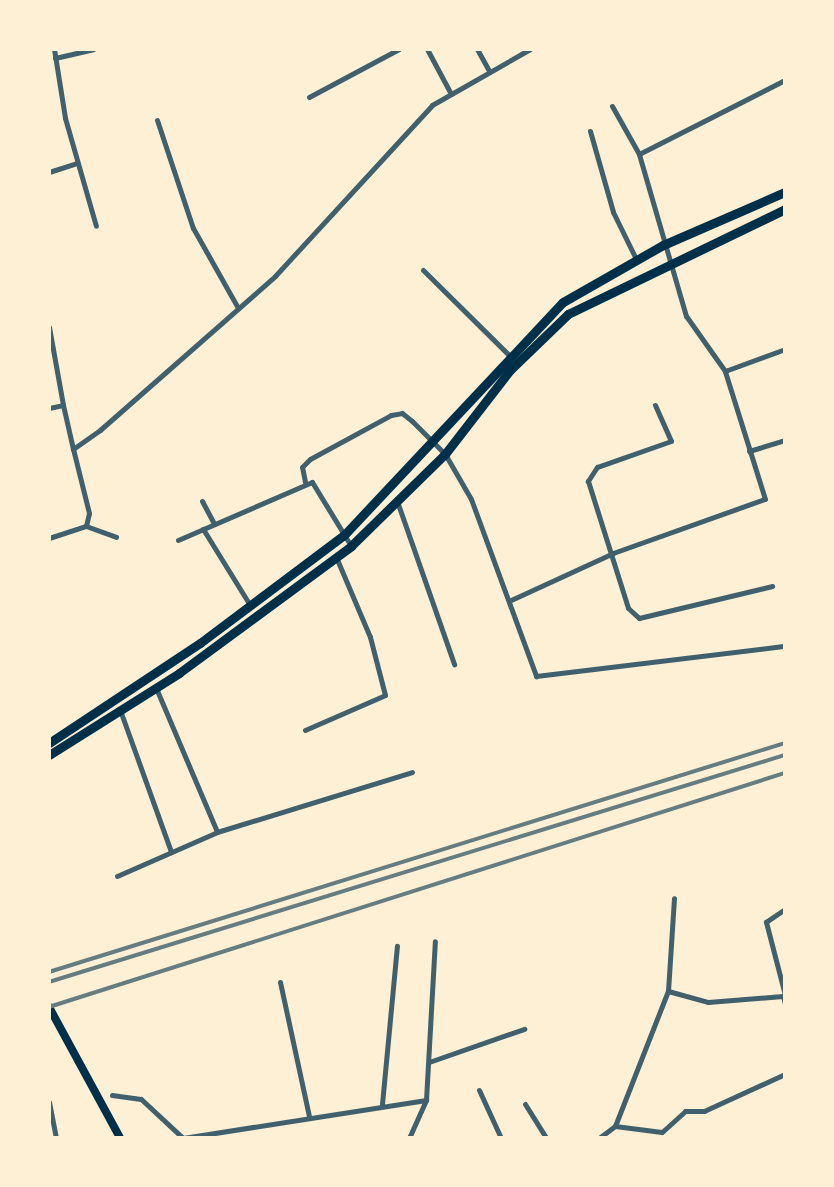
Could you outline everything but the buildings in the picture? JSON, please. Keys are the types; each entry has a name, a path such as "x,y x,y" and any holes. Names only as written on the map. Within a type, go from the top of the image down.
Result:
{"highway":[{"path":"50,740 250,605 345,534 509,355 563,302 663,245 785,192"},
{"path":"49,755 156,688 351,546 398,504 444,454 510,370 568,314 668,263 785,209"}],"main road":[{"path":"49,1007 120,1138"}],"street":[{"path":"54,49 77,163 96,226"},
{"path":"55,58 93,49"},
{"path":"309,97 399,49"},
{"path":"427,49 450,94"},
{"path":"477,49 490,72"},
{"path":"73,449 238,308 401,135 450,94 530,49"},
{"path":"639,154 785,80"},
{"path":"511,600 613,553 765,499 725,371 686,316 668,263 639,154 612,106"},
{"path":"157,120 193,229 238,308"},
{"path":"590,131 612,212 636,259"},
{"path":"49,172 77,163"},
{"path":"423,270 509,355"},
{"path":"49,327 73,449 89,513 86,526"},
{"path":"725,371 785,349"},
{"path":"49,408 64,405"},
{"path":"655,405 671,442 589,475 628,608 639,618 772,586"},
{"path":"305,482 303,467 310,459 391,415 402,413 444,454 471,499 511,600 536,676 785,646"},
{"path":"749,451 785,440"},
{"path":"178,540 305,482 318,485 351,546"},
{"path":"202,501 214,524"},
{"path":"398,504 454,664"},
{"path":"49,538 86,526 116,537"},
{"path":"203,529 250,605"},
{"path":"305,730 385,695 370,637 336,557"},
{"path":"156,688 217,832"},
{"path":"120,710 171,852"},
{"path":"117,876 217,832 412,772"},
{"path":"599,1138 615,1126 668,991 674,898"},
{"path":"785,909 766,922 785,1004"},
{"path":"409,1138 426,1100 435,941"},
{"path":"382,1104 397,946"},
{"path":"280,982 309,1116"},
{"path":"668,991 708,1002 784,995"},
{"path":"429,1062 524,1030"},
{"path":"615,1126 662,1132 685,1111 704,1111 785,1074"},
{"path":"479,1090 501,1138"},
{"path":"112,1096 141,1098 183,1138 382,1104 426,1100"},
{"path":"49,1102 56,1136 50,1138"},
{"path":"525,1104 546,1138"}],"railway":[{"path":"49,972 785,743"},
{"path":"49,982 785,755"},
{"path":"49,1007 785,773"}]}
